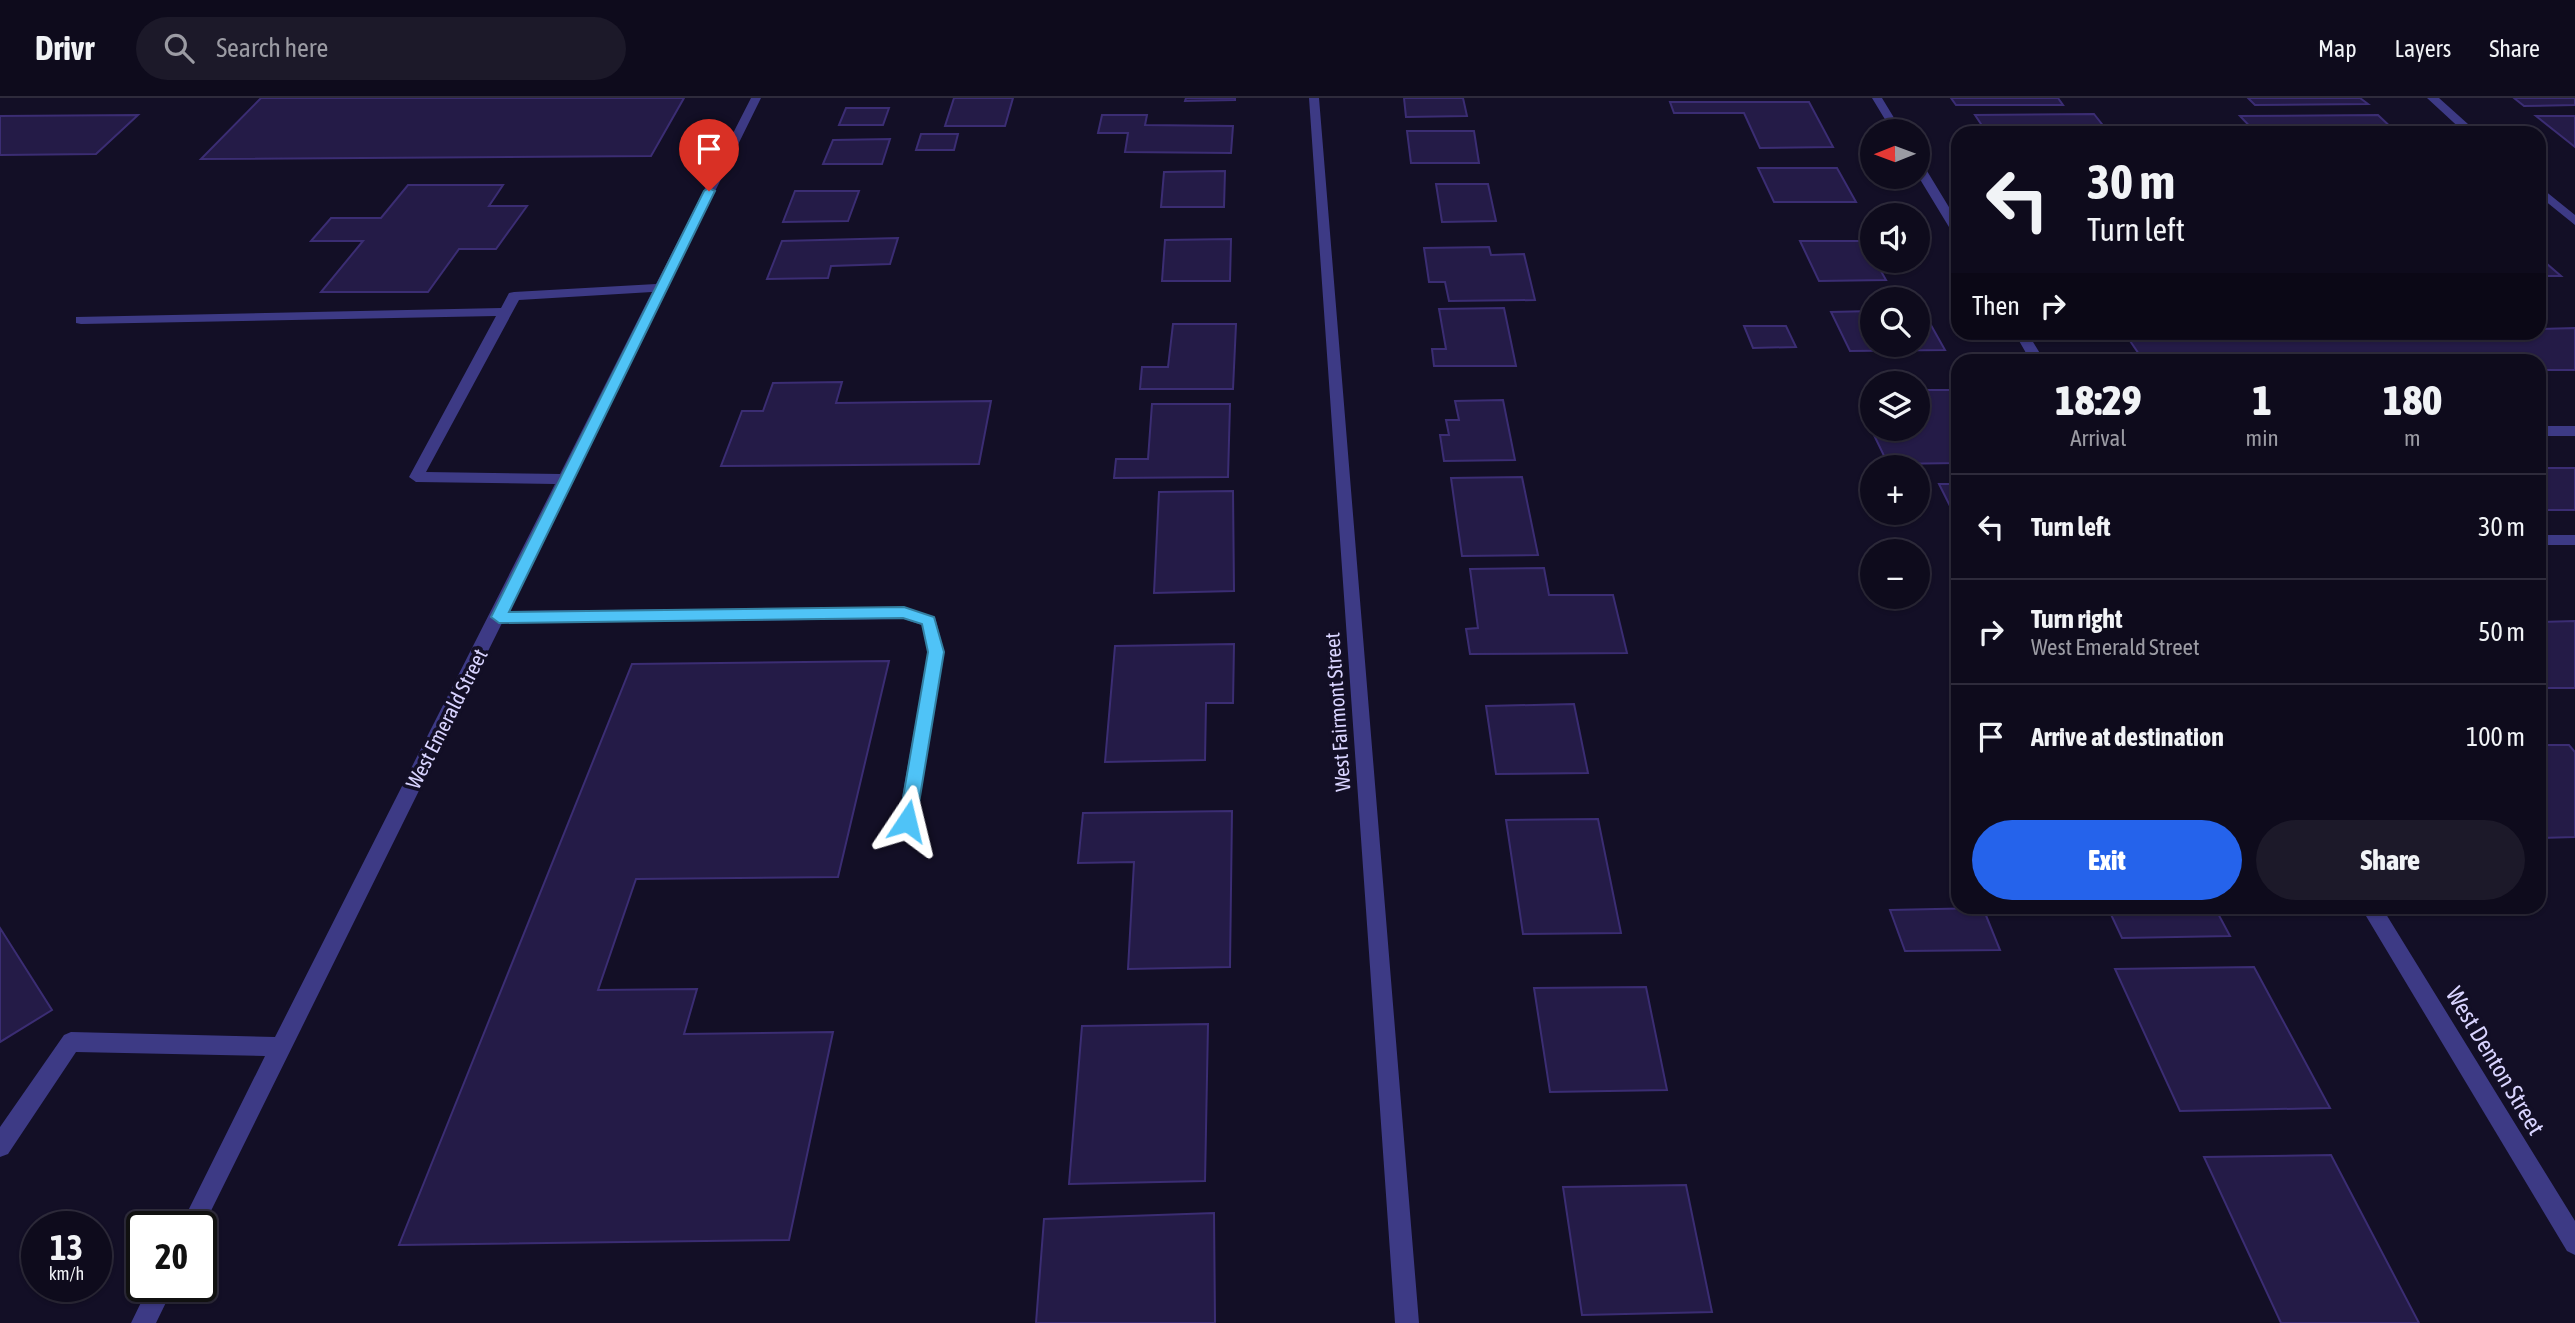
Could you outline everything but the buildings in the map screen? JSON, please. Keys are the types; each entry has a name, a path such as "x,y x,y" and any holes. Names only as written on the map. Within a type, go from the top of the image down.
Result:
{"street":[{"name":"West Emerald Street","path":"199,1211 499,617 756,98"},
{"name":"West Fairmont Street","path":"1314,98 1407,1323"},
{"path":"1877,98 1890,119"},
{"path":"2432,98 2464,126"},
{"path":"1930,186 1951,220"},
{"path":"2546,197 2575,221"},
{"path":"566,479 416,477 514,296 660,288"},
{"path":"81,320 505,312"},
{"path":"2546,432 2575,431"},
{"path":"2546,540 2575,540"},
{"path":"499,617 904,613 929,621 936,652 907,821"},
{"name":"West Denton Street","path":"2375,914 2575,1243"},
{"path":"0,1146 71,1042 281,1047"},
{"path":"143,1323 154,1302"}],"route":[{"path":"709,191 499,617 904,613 929,621 936,652 907,821"}]}
